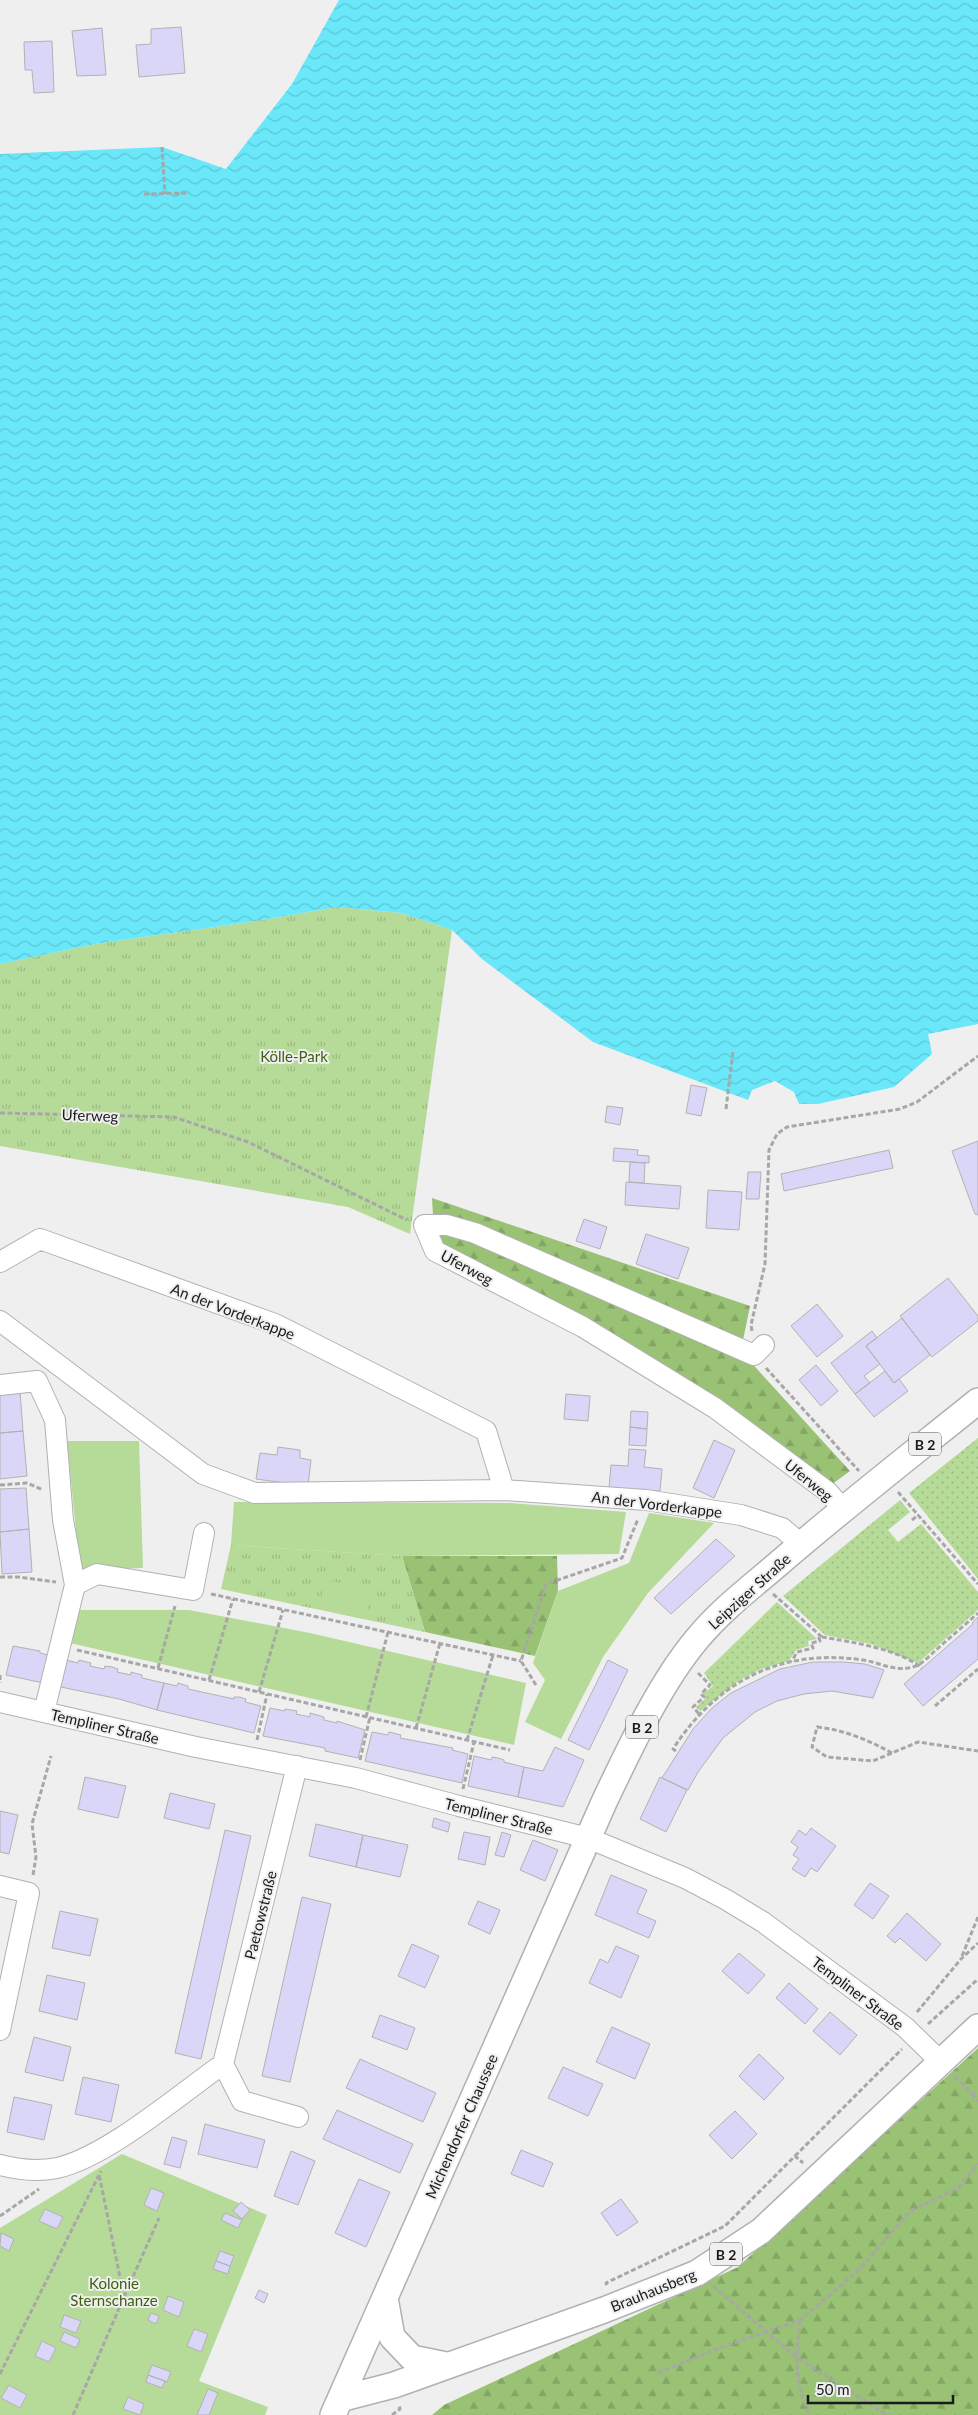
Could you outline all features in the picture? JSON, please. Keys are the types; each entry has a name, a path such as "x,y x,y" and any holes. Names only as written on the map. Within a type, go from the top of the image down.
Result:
{"main road":[{"name":"Leipziger Straße","path":"588,1838 633,1743 683,1659 710,1624 843,1509 978,1401"},
{"name":"Michendorfer Chaussee","path":"333,2410 385,2298 588,1838"},
{"name":"Brauhausberg","path":"333,2410 446,2365 615,2306 697,2273 761,2231 978,2026"},
{"path":"385,2298 392,2337 412,2358 446,2365"}],"street":[{"path":"424,1225 447,1225 475,1232 759,1350"},
{"name":"Uferweg","path":"424,1225 435,1251 583,1327 715,1408 828,1492 843,1509"},
{"name":"An der Vorderkappe","path":"0,1262 40,1239 275,1324 486,1431 504,1490"},
{"name":"An der Vorderkappe","path":"0,1321 203,1474 255,1493 504,1490 646,1500 741,1515 782,1528 801,1544"},
{"path":"0,1384 36,1381 55,1420 61,1498 75,1585 44,1712"},
{"path":"75,1585 97,1574 186,1589 204,1533"},
{"name":"Templiner Straße","path":"0,1702 253,1758 356,1778 588,1838 685,1878 725,1899 762,1922 910,2032 941,2062"},
{"name":"Paetowstraße","path":"223,2064 297,1766"},
{"path":"0,1886 29,1893 0,2030"},
{"path":"0,2165 18,2169 38,2170 57,2168 70,2164 116,2141 223,2064 242,2101 298,2117"}],"path":[{"path":"162,147 165,194"},
{"path":"144,194 187,193"},
{"path":"726,1109 733,1052"},
{"path":"842,1450 759,1350 751,1325 765,1264 769,1150 778,1134 787,1126 900,1109 917,1102 978,1056"},
{"name":"Uferweg","path":"0,1113 174,1117 248,1142 405,1219 424,1225"},
{"path":"885,1476 978,1584"},
{"path":"0,1485 27,1482 61,1498"},
{"path":"521,1661 546,1584 622,1558 646,1500"},
{"path":"912,1520 918,1515"},
{"path":"0,1577 18,1577 75,1585"},
{"path":"758,1581 822,1637 871,1647 922,1668"},
{"path":"158,1668 186,1589 521,1661 536,1685"},
{"path":"209,1680 233,1599"},
{"path":"259,1692 283,1610"},
{"path":"676,1752 673,1749 699,1714 717,1697 743,1679 770,1667 812,1658 840,1657 863,1660 897,1670 918,1665 978,1613"},
{"path":"356,1778 388,1632"},
{"path":"792,1661 797,1652 812,1648 811,1643 820,1641 819,1638 822,1637"},
{"path":"950,1638 954,1641"},
{"path":"416,1728 440,1644"},
{"path":"60,1646 510,1750"},
{"path":"468,1740 493,1655"},
{"path":"935,1706 978,1669"},
{"path":"0,1675 0,1684"},
{"path":"699,1714 693,1707 704,1697 701,1694 710,1685"},
{"path":"253,1758 266,1694"},
{"path":"892,1753 861,1737 817,1727 812,1747 827,1756 873,1761 892,1753 918,1742 978,1751"},
{"path":"459,1806 474,1742"},
{"path":"29,1893 36,1857 32,1824 51,1756"},
{"path":"961,1959 978,1917"},
{"path":"615,2306 606,2283 725,2226 795,2156 910,2032 961,1959 978,1943"},
{"path":"910,2032 978,1979"},
{"path":"941,2062 978,2101"},
{"path":"972,2094 978,2092"},
{"path":"0,2374 116,2141"},
{"path":"795,2156 818,2177"},
{"path":"658,2373 800,2320 860,2269 910,2211 958,2188 978,2164"},
{"path":"0,2216 36,2192 57,2168"},
{"path":"99,2174 124,2297"},
{"path":"73,2415 159,2218"},
{"path":"697,2273 796,2357 886,2415"},
{"path":"800,2320 796,2357 800,2396 810,2415"}],"green space":[{"name":"Kölle-Park","path":"337,907 402,913 452,930 410,1234 348,1207 0,1146 0,964 95,944 249,922"},
{"path":"432,1198 750,1306 743,1340 747,1358 850,1471 831,1485 442,1244 433,1216"},
{"path":"978,1438 978,1579 909,1493"},
{"path":"67,1441 139,1441 143,1568 80,1570"},
{"path":"900,1500 910,1512 888,1530 898,1542 921,1524 978,1592 978,1610 918,1663 871,1644 825,1635 783,1596"},
{"path":"234,1502 510,1503 626,1512 619,1554 402,1556 231,1545"},
{"path":"649,1513 714,1523 648,1593 603,1657 561,1739 525,1722 545,1680 533,1663 558,1591 629,1563"},
{"path":"231,1545 402,1556 425,1632 221,1589"},
{"path":"402,1556 557,1556 558,1591 535,1656 425,1632"},
{"path":"325,1580 371,1589 364,1619 319,1609"},
{"path":"777,1602 817,1639 808,1641 809,1646 796,1650 789,1661 761,1669 740,1680 700,1711 696,1707 706,1698 703,1694 713,1686 704,1673"},
{"path":"76,1610 189,1610 310,1633 526,1683 514,1745 70,1643"},
{"path":"978,2048 978,2415 432,2415 444,2405 738,2267"},
{"name":"Kolonie Sternschanze","path":"122,2154 267,2215 199,2381 268,2407 265,2415 0,2415 0,2228"}],"water":[{"path":"339,0 978,0 978,1024 928,1034 932,1054 894,1087 818,1104 799,1104 794,1092 775,1081 752,1090 748,1100 593,1042 482,959 452,930 402,913 337,907 249,922 95,944 0,964 0,154 162,147 226,169 292,84"}],"building":[{"path":"181,27 185,73 139,77 136,45 151,44 151,29"},
{"path":"102,28 106,75 77,76 72,31"},
{"path":"52,41 54,92 34,93 32,70 25,70 24,42"},
{"path":"691,1085 707,1088 701,1116 686,1113"},
{"path":"607,1106 623,1108 620,1125 605,1122"},
{"path":"978,1141 978,1215 975,1214 952,1151"},
{"path":"614,1148 638,1150 637,1155 649,1156 649,1163 613,1161"},
{"path":"889,1150 893,1168 784,1191 781,1174"},
{"path":"630,1162 645,1163 644,1183 629,1182"},
{"path":"748,1172 761,1172 759,1199 746,1199"},
{"path":"626,1182 681,1186 679,1209 625,1205"},
{"path":"708,1190 742,1192 739,1230 706,1228"},
{"path":"584,1219 607,1227 600,1249 576,1241"},
{"path":"646,1234 689,1248 678,1279 636,1264"},
{"path":"948,1278 978,1316 978,1321 932,1357 900,1316"},
{"path":"817,1304 843,1336 817,1357 791,1326"},
{"path":"902,1318 930,1355 894,1383 866,1346"},
{"path":"872,1331 877,1338 866,1346 880,1364 864,1376 870,1383 855,1394 831,1363"},
{"path":"816,1365 838,1391 821,1406 799,1380"},
{"path":"885,1371 894,1383 899,1379 908,1391 874,1417 855,1394"},
{"path":"20,1391 23,1431 0,1433 0,1393"},
{"path":"566,1394 590,1396 588,1421 564,1419"},
{"path":"631,1411 648,1412 647,1429 630,1427"},
{"path":"630,1427 647,1429 646,1446 629,1445"},
{"path":"23,1431 27,1476 0,1479 0,1433"},
{"path":"714,1440 735,1450 714,1498 693,1488"},
{"path":"278,1447 300,1450 300,1458 311,1460 308,1486 256,1479 260,1453 277,1455"},
{"path":"629,1449 646,1450 644,1467 662,1469 660,1491 609,1488 611,1465 628,1466"},
{"path":"26,1488 29,1529 0,1532 0,1489"},
{"path":"29,1529 32,1572 2,1574 0,1532"},
{"path":"716,1539 735,1556 671,1614 654,1598"},
{"path":"978,1617 978,1659 923,1706 904,1684 973,1624"},
{"path":"13,1646 40,1651 40,1653 55,1657 48,1684 6,1675"},
{"path":"62,1659 78,1663 79,1660 91,1663 90,1666 104,1669 105,1666 112,1667 118,1669 117,1672 131,1675 131,1672 142,1675 142,1678 164,1683 157,1710 119,1699 56,1686"},
{"path":"608,1660 628,1670 589,1750 568,1740"},
{"path":"813,1662 865,1664 884,1670 873,1698 832,1691 804,1694 777,1701 755,1712 723,1738 698,1772 688,1790 662,1778 693,1729 712,1708 731,1693 780,1669"},
{"path":"164,1683 177,1686 178,1683 188,1686 188,1689 234,1699 234,1697 239,1697 246,1699 245,1702 261,1706 254,1733 157,1710"},
{"path":"270,1708 297,1711 296,1714 310,1717 310,1713 324,1717 324,1720 337,1723 337,1721 365,1730 358,1758 325,1751 325,1748 263,1736"},
{"path":"372,1732 388,1735 389,1732 401,1735 400,1738 453,1748 452,1750 468,1754 462,1783 365,1761"},
{"path":"555,1747 584,1760 563,1807 518,1797 524,1767 543,1771"},
{"path":"474,1756 491,1760 492,1757 498,1758 504,1760 504,1762 524,1767 518,1797 468,1786"},
{"path":"85,1777 126,1786 118,1818 78,1809"},
{"path":"660,1777 687,1790 666,1832 640,1819"},
{"path":"170,1793 215,1804 209,1829 164,1818"},
{"path":"0,1811 18,1815 9,1854 0,1852"},
{"path":"434,1818 450,1823 448,1832 432,1827"},
{"path":"316,1824 363,1835 356,1867 309,1856"},
{"path":"811,1828 836,1846 817,1872 811,1868 805,1877 792,1869 799,1859 793,1855 798,1847 791,1842 799,1830 806,1835"},
{"path":"225,1830 251,1836 201,2059 175,2053"},
{"path":"464,1832 490,1837 485,1865 458,1859"},
{"path":"502,1832 511,1835 504,1857 495,1855"},
{"path":"363,1835 408,1845 400,1877 356,1867"},
{"path":"533,1840 558,1850 545,1881 520,1870"},
{"path":"611,1875 647,1890 637,1913 656,1921 649,1938 595,1915"},
{"path":"870,1883 889,1896 873,1919 854,1905"},
{"path":"302,1897 331,1904 290,2082 262,2076"},
{"path":"478,1901 500,1910 490,1934 468,1924"},
{"path":"60,1911 98,1919 90,1956 52,1948"},
{"path":"907,1913 941,1944 926,1961 900,1938 895,1943 887,1936"},
{"path":"412,1944 439,1956 425,1988 398,1976"},
{"path":"616,1946 639,1956 621,1998 589,1983 600,1959 608,1963"},
{"path":"739,1953 765,1975 748,1994 722,1971"},
{"path":"47,1975 85,1983 77,2020 39,2011"},
{"path":"789,1983 818,2009 805,2024 776,1998"},
{"path":"830,2012 857,2035 840,2055 813,2031"},
{"path":"380,2015 415,2028 407,2050 372,2037"},
{"path":"612,2027 650,2044 635,2079 596,2062"},
{"path":"34,2037 71,2047 63,2081 25,2072"},
{"path":"759,2054 784,2078 764,2100 739,2076"},
{"path":"360,2059 436,2093 423,2122 346,2088"},
{"path":"563,2067 603,2084 588,2116 548,2098"},
{"path":"83,2077 119,2085 111,2122 75,2114"},
{"path":"14,2097 52,2105 44,2140 7,2132"},
{"path":"337,2110 413,2144 400,2173 323,2139"},
{"path":"735,2111 757,2134 732,2159 709,2135"},
{"path":"205,2124 265,2140 257,2168 198,2154"},
{"path":"172,2137 187,2141 180,2168 164,2164"},
{"path":"521,2150 553,2163 543,2187 511,2174"},
{"path":"291,2151 315,2161 298,2205 274,2196"},
{"path":"359,2179 390,2192 366,2247 335,2233"},
{"path":"151,2188 164,2193 157,2211 144,2205"},
{"path":"621,2199 638,2222 617,2236 601,2213"},
{"path":"241,2202 250,2210 242,2219 233,2211"},
{"path":"45,2209 63,2217 57,2229 39,2221"},
{"path":"225,2213 242,2220 238,2228 221,2220"},
{"path":"1,2233 14,2239 9,2251 0,2246"},
{"path":"220,2251 234,2256 230,2266 216,2261"},
{"path":"216,2261 230,2266 228,2274 213,2269"},
{"path":"259,2290 268,2294 264,2303 255,2298"},
{"path":"168,2296 184,2302 179,2317 163,2310"},
{"path":"151,2313 159,2316 156,2324 148,2320"},
{"path":"64,2315 81,2321 76,2333 60,2327"},
{"path":"194,2329 208,2334 201,2352 187,2346"},
{"path":"64,2332 80,2339 76,2348 60,2341"},
{"path":"42,2341 56,2348 49,2362 35,2356"},
{"path":"152,2365 171,2372 167,2382 148,2375"},
{"path":"148,2375 165,2381 162,2388 146,2382"},
{"path":"9,2385 27,2395 20,2408 1,2398"},
{"path":"208,2389 218,2393 209,2415 197,2415"},
{"path":"128,2397 144,2404 140,2415 123,2409"}]}
